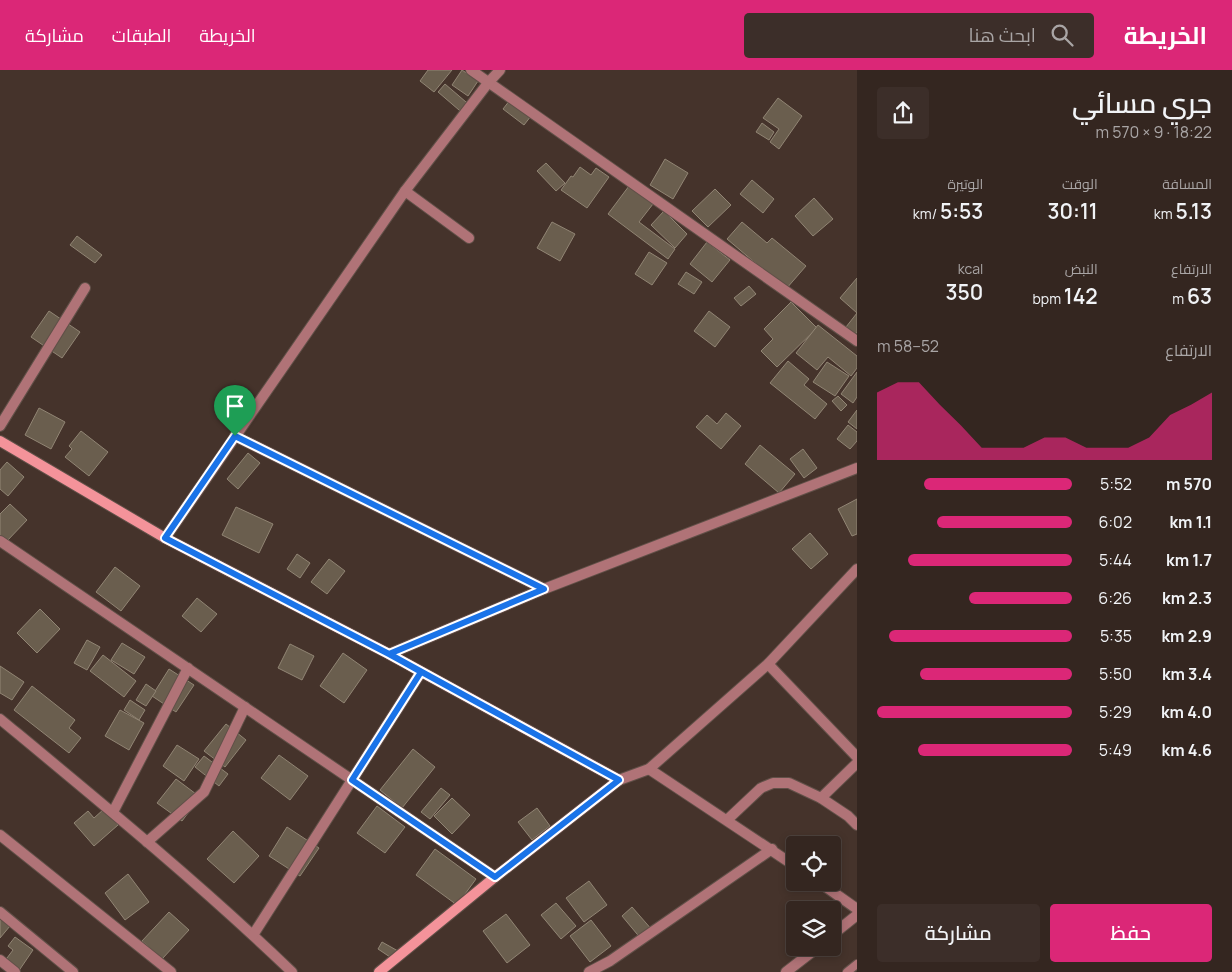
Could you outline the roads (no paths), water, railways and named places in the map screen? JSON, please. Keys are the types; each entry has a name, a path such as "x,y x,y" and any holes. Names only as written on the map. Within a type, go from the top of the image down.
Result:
{"street":[{"path":"471,70 857,340"},
{"path":"165,538 405,191 488,82 500,70"},
{"path":"405,191 469,238"},
{"path":"0,426 85,288"},
{"path":"235,436 544,589"},
{"path":"0,441 165,538 389,654 619,780"},
{"path":"389,654 544,589 857,468"},
{"path":"0,541 495,877"},
{"path":"379,972 495,877 619,780 649,769 768,664 857,569"},
{"path":"768,664 857,757"},
{"path":"113,812 188,668"},
{"path":"253,935 421,672"},
{"path":"147,842 204,792 245,707"},
{"path":"0,719 113,812 253,935 292,972"},
{"path":"821,798 857,763"},
{"path":"649,769 786,859"},
{"path":"727,820 761,788 773,783 789,783 821,798 842,811 857,824"},
{"path":"0,835 171,972"},
{"path":"589,972 610,961 772,849"},
{"path":"832,891 857,909"},
{"path":"0,912 73,972"},
{"path":"841,927 857,915"},
{"path":"786,972 806,956"},
{"path":"0,960 15,972"}],"lane":[{"path":"847,972 857,964"}]}
